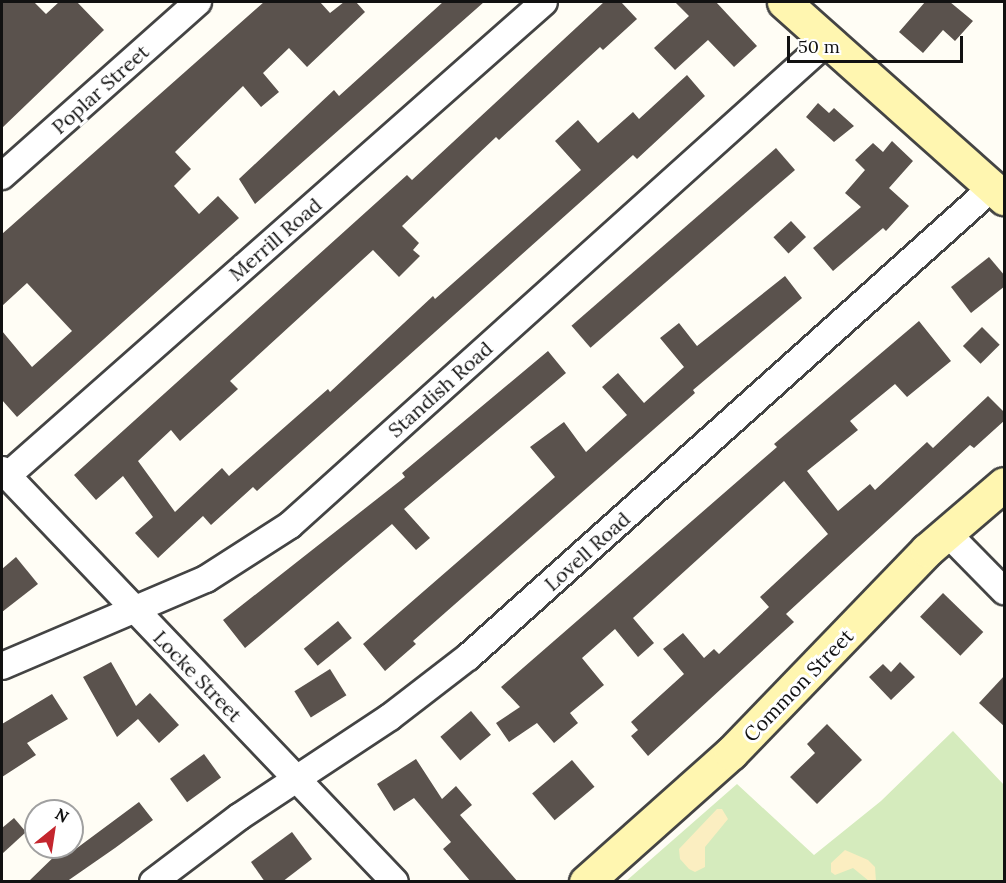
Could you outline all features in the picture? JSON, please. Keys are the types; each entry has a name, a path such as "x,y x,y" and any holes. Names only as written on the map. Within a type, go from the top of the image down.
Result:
{"main road":[{"path":"784,2 830,39 999,193"},
{"name":"Common Street","path":"586,882 731,753 946,532 1005,484"}],"street":[{"name":"Poplar Street","path":"2,176 198,2"},
{"name":"Merrill Road","path":"4,473 544,2"},
{"name":"Standish Road","path":"2,666 98,622 136,611 206,579 290,525 830,39"},
{"name":"Lovell Road","path":"153,882 239,817 298,781 390,717 468,657 999,193"},
{"name":"Locke Street","path":"4,473 395,882"},
{"path":"946,532 1005,591"}],"green space":[{"path":"953,731 1004,785 1004,881 625,882 737,784 814,855 881,801"}],"sand":[{"path":"717,809 722,809 728,819 705,847 705,867 695,872 680,859 679,849"},
{"path":"845,850 868,860 875,867 876,881 869,881 853,868 835,875 831,872 831,863"}],"building":[{"path":"2,2 34,2 46,14 59,2 77,2 104,30 2,128"},
{"path":"264,2 320,2 330,13 344,2 356,2 365,12 307,67 289,48 263,73 279,92 261,107 243,86 175,152 191,169 174,186 199,214 218,196 239,218 17,417 2,400 2,331 32,367 72,331 27,283 2,306 2,234"},
{"path":"443,2 484,2 255,204 239,179 334,90 339,96"},
{"path":"604,2 621,2 637,19 603,50 600,47 499,140 496,137 402,226 419,243 413,250 420,256 399,277 373,250 230,381 238,389 180,441 171,430 138,461 175,512 222,468 229,476 328,389 330,392 433,296 435,299 581,170 555,141 578,120 598,143 633,112 639,119 687,75 705,96 637,159 633,155 257,491 253,487 211,525 203,516 158,558 135,533 153,517 123,476 96,500 74,475 407,175 412,180"},
{"path":"675,2 716,2 757,46 734,67 708,40 675,70 654,48 689,16"},
{"path":"925,2 950,2 973,21 955,41 943,30 923,53 899,32"},
{"path":"818,103 829,113 834,108 854,126 834,142 806,117"},
{"path":"892,141 913,161 889,188 909,206 886,231 883,228 833,271 813,248 861,207 845,193 865,170 855,160 873,143 883,152"},
{"path":"776,148 795,170 590,348 571,326"},
{"path":"791,221 806,237 788,253 773,237"},
{"path":"989,257 1005,276 1005,286 971,313 951,287"},
{"path":"785,276 802,298 693,390 695,393 413,641 416,644 385,671 363,644 555,477 530,447 564,422 586,452 627,415 602,387 618,373 644,403 684,367 660,338 679,323 697,346"},
{"path":"919,321 951,361 907,397 895,384 850,421 858,430 807,471 838,511 870,484 875,490 927,442 933,448 988,396 1005,413 1005,420 974,448 970,445 786,614 794,622 648,756 631,736 638,730 631,722 684,674 663,649 683,633 704,658 714,649 719,654 769,607 760,597 828,534 784,481 633,618 654,643 638,657 615,629 582,658 604,685 570,713 578,723 554,743 537,723 509,742 496,723 520,707 501,687 777,447 774,444"},
{"path":"982,327 1000,345 981,364 963,346"},
{"path":"548,351 566,373 404,509 430,538 416,550 392,524 245,648 223,620 405,477 402,473"},
{"path":"16,557 38,584 2,612 2,569"},
{"path":"943,593 983,632 960,656 920,617"},
{"path":"338,621 352,638 318,666 304,649"},
{"path":"111,662 136,706 150,693 179,725 159,743 138,719 117,737 83,677"},
{"path":"900,662 915,677 891,700 869,677 883,664 891,672"},
{"path":"330,669 346,695 311,718 294,691"},
{"path":"1005,675 1005,727 979,703"},
{"path":"52,694 68,719 27,743 36,755 2,777 2,724"},
{"path":"471,711 491,735 460,760 440,737"},
{"path":"827,724 862,760 817,804 790,777 815,753 807,744"},
{"path":"204,754 221,777 187,802 170,779"},
{"path":"416,759 442,799 456,786 472,805 460,815 518,882 471,882 443,849 451,842 414,798 394,811 377,784"},
{"path":"572,760 594,787 555,820 532,793"},
{"path":"139,802 153,820 66,882 28,882 52,859 84,859 84,843"},
{"path":"14,818 24,830 24,834 2,854 2,828"},
{"path":"292,832 312,859 282,882 265,882 251,862"}]}
